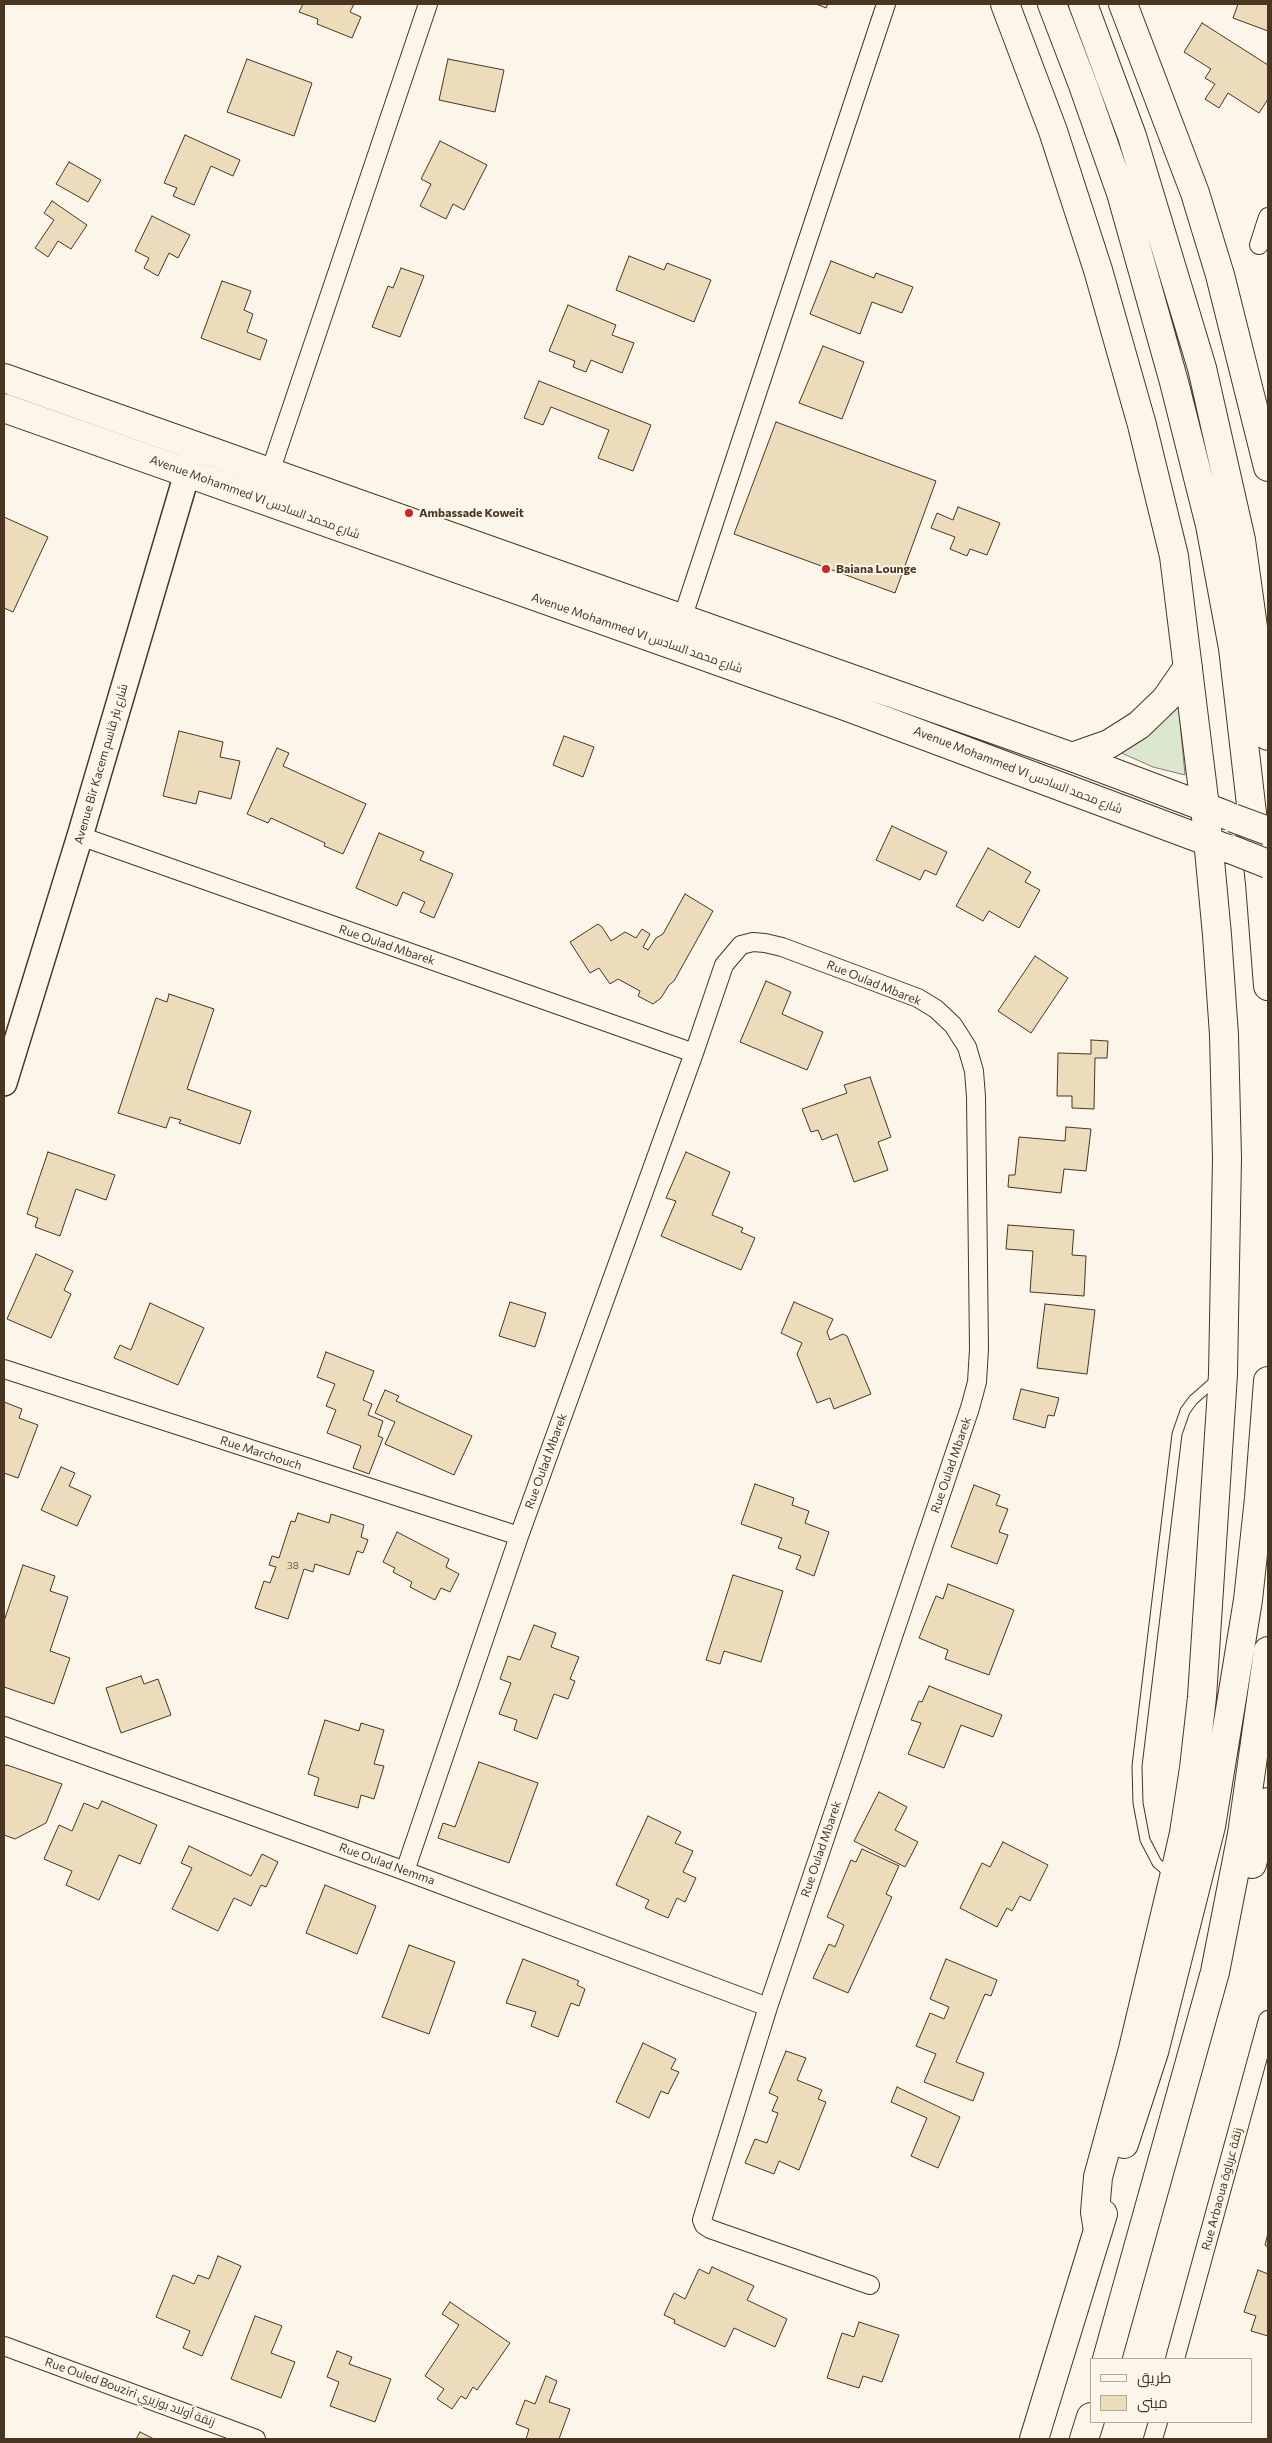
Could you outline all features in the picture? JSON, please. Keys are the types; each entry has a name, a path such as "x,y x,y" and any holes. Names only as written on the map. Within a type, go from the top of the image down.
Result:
{"main road":[{"path":"1005,4 1056,140 1098,270 1142,426 1174,556 1205,807 1219,846 1217,935 1224,1035 1227,1158 1223,1374 1202,1697 1190,1802 1174,1878 1132,2053 1098,2177 1095,2212 1098,2231"},
{"path":"1052,4 1121,193 1174,382 1210,525 1233,648 1260,884 1268,986"},
{"path":"1083,4 1132,136 1202,368 1241,540 1268,736"},
{"path":"1123,4 1195,192 1220,275 1268,467"},
{"path":"4,378 1072,757 1268,831"},
{"name":"Avenue Mohammed VI شارع محمد السادس","path":"4,408 848,707 1268,864"},
{"path":"1072,757 1109,744 1139,725 1166,699 1188,667"},
{"path":"1034,2439 1154,2052 1211,1826 1248,1600 1259,1498 1268,1381"},
{"path":"1107,2358 1215,1972 1242,1834 1268,1651"},
{"path":"1215,1972 1242,1899 1268,1802"},
{"path":"1084,2439 1090,2420"}],"street":[{"path":"270,472 428,4"},
{"path":"682,619 886,4"},
{"path":"1259,245 1268,217"},
{"name":"Avenue Bir Kacem شارع بئر قاسم","path":"4,1083 80,836 196,445"},
{"name":"Rue Oulad Mbarek","path":"80,836 694,1053"},
{"name":"Rue Oulad Mbarek","path":"405,1871 519,1536 694,1053 724,964 741,945 752,942 765,943 782,947 918,998 936,1009 953,1025 967,1047 974,1071 976,1097 979,1349 976,1382 961,1436 768,2007 702,2213 704,2225 870,2285"},
{"name":"Rue Marchouch","path":"4,1369 519,1536"},
{"name":"Rue Oulad Nemma","path":"4,1726 405,1871 768,2007"},
{"name":"Rue Arbaoua زنقة عرباوة","path":"1175,2358 1268,2020"},
{"name":"Rue Ouled Bouziri زنقة أولاد بوزيري","path":"4,2346 256,2439"},
{"path":"1153,2439 1158,2423"}],"lane":[{"path":"1174,1878 1157,1863 1145,1840 1138,1804 1138,1766 1177,1434 1185,1411 1193,1400 1223,1374"}],"green space":[{"path":"1178,701 1185,775 1153,767 1117,751"}],"building":[{"path":"303,4 354,4 350,12 361,17 352,38 317,24 318,19 299,12"},
{"path":"816,4 828,4 826,8"},
{"path":"1238,4 1268,4 1268,31 1233,18"},
{"path":"1202,23 1268,65 1268,99 1259,113 1228,93 1219,108 1205,99 1215,84 1205,78 1211,69 1184,52"},
{"path":"247,59 312,83 294,136 227,112"},
{"path":"448,59 504,70 495,112 439,100"},
{"path":"185,135 240,160 233,176 211,166 194,205 173,196 177,188 164,183"},
{"path":"440,141 487,165 464,210 453,204 446,219 420,206 431,184 421,179"},
{"path":"69,162 101,180 88,202 56,184"},
{"path":"52,201 87,225 71,249 58,241 48,257 35,248 54,220 44,213"},
{"path":"152,216 190,235 178,258 169,253 158,276 144,268 149,258 135,251"},
{"path":"629,256 664,270 667,263 711,280 694,322 616,290"},
{"path":"831,261 874,278 876,273 913,287 902,313 872,302 860,334 810,314"},
{"path":"401,268 424,276 400,337 372,327 388,286 393,288"},
{"path":"222,281 251,291 244,310 253,314 247,332 267,340 260,360 201,338"},
{"path":"568,305 616,325 612,335 634,343 622,373 591,360 586,372 573,367 575,361 549,351"},
{"path":"823,346 864,362 842,419 799,403"},
{"path":"539,381 651,425 633,471 598,458 609,430 551,407 543,425 524,418"},
{"path":"776,422 936,481 895,593 734,534"},
{"path":"958,507 1000,523 987,555 970,549 967,556 950,549 955,537 931,528 937,513 953,520"},
{"path":"4,517 48,537 13,612 4,608"},
{"path":"179,731 223,742 220,757 240,761 231,799 199,791 196,804 163,796"},
{"path":"564,736 594,747 583,777 553,765"},
{"path":"277,748 289,753 283,766 366,804 343,854 324,846 325,843 271,818 268,823 247,814"},
{"path":"892,826 947,852 936,875 925,870 920,880 876,860"},
{"path":"379,833 424,852 420,860 453,874 434,918 420,912 425,902 403,892 397,906 356,888"},
{"path":"988,848 1031,872 1025,882 1040,890 1019,928 989,911 983,921 956,906"},
{"path":"685,894 713,911 674,981 669,985 661,998 653,1004 638,996 640,991 618,979 610,984 599,968 590,973 570,942 598,924 611,941 625,932 636,938 642,929 650,934 643,947 648,950 656,938 663,934"},
{"path":"1035,956 1068,978 1031,1033 998,1011"},
{"path":"766,981 791,992 782,1014 823,1032 807,1070 740,1042"},
{"path":"169,994 214,1009 187,1089 251,1111 240,1144 179,1123 181,1120 170,1117 166,1128 118,1113 156,998 167,1002"},
{"path":"1091,1040 1108,1041 1107,1058 1095,1058 1094,1109 1072,1108 1072,1096 1057,1096 1058,1053 1091,1054"},
{"path":"870,1077 891,1137 878,1142 888,1170 854,1182 837,1134 822,1140 818,1130 811,1132 802,1109 847,1093 844,1085"},
{"path":"1066,1127 1091,1129 1086,1171 1064,1169 1061,1193 1008,1187 1009,1175 1015,1175 1019,1137 1065,1141"},
{"path":"48,1152 115,1175 106,1200 76,1189 60,1236 35,1227 38,1218 27,1214"},
{"path":"686,1152 730,1172 712,1215 743,1228 741,1232 755,1238 741,1270 661,1236 676,1201 666,1198"},
{"path":"1008,1225 1074,1230 1072,1255 1086,1256 1084,1296 1030,1292 1033,1251 1006,1249"},
{"path":"36,1254 73,1271 64,1290 71,1294 51,1338 7,1319"},
{"path":"510,1302 546,1313 535,1347 499,1336"},
{"path":"794,1302 833,1319 827,1332 830,1340 843,1334 847,1336 871,1394 834,1409 830,1398 817,1403 797,1354 802,1343 781,1333"},
{"path":"150,1303 204,1328 178,1385 114,1358 120,1345 131,1350"},
{"path":"1045,1304 1095,1310 1087,1374 1037,1368"},
{"path":"326,1352 374,1371 363,1400 372,1404 368,1415 383,1421 378,1436 383,1438 369,1474 353,1468 361,1446 327,1433 336,1410 326,1406 335,1384 317,1377"},
{"path":"1021,1389 1059,1398 1054,1416 1048,1415 1045,1428 1013,1419"},
{"path":"385,1390 399,1396 396,1401 472,1436 454,1475 385,1444 395,1422 375,1413"},
{"path":"4,1402 22,1409 19,1418 38,1425 18,1478 4,1473"},
{"path":"61,1467 75,1473 69,1486 91,1496 77,1526 41,1510"},
{"path":"755,1484 794,1498 792,1505 809,1511 805,1523 829,1532 814,1576 796,1569 801,1556 778,1548 782,1538 741,1524"},
{"path":"974,1485 1000,1495 996,1505 1008,1509 999,1532 1008,1535 997,1564 951,1547"},
{"path":"298,1513 329,1523 331,1514 364,1525 361,1537 368,1540 363,1553 357,1551 349,1575 315,1564 313,1572 304,1569 288,1619 255,1608 264,1581 270,1583 276,1567 269,1565 272,1556 279,1558 291,1521 295,1522"},
{"path":"397,1532 449,1559 446,1567 459,1574 450,1592 441,1588 435,1600 410,1587 412,1582 393,1572 395,1568 383,1562"},
{"path":"23,1565 55,1576 50,1591 68,1597 50,1651 70,1658 54,1704 4,1687 4,1621"},
{"path":"733,1575 783,1591 761,1662 724,1651 720,1664 706,1660"},
{"path":"948,1584 1014,1610 989,1675 945,1659 948,1650 919,1638 936,1596 943,1599"},
{"path":"534,1625 556,1633 551,1647 579,1657 570,1679 575,1681 568,1699 554,1694 537,1739 514,1730 517,1720 499,1714 511,1683 500,1679 508,1656 520,1660"},
{"path":"141,1676 144,1684 158,1679 171,1715 121,1733 106,1688"},
{"path":"929,1686 1002,1715 993,1737 961,1725 944,1768 908,1754 921,1723 911,1720 919,1701 922,1702"},
{"path":"325,1720 359,1731 361,1723 384,1730 374,1764 384,1766 374,1799 361,1795 358,1808 314,1795 319,1778 308,1774"},
{"path":"479,1762 538,1783 509,1863 438,1838 443,1823 455,1827"},
{"path":"7,1765 62,1784 46,1823 15,1839 4,1835 4,1766"},
{"path":"879,1792 907,1807 895,1830 918,1842 905,1867 854,1841"},
{"path":"102,1801 157,1825 140,1864 119,1855 99,1900 66,1885 72,1871 44,1859 59,1825 72,1831 84,1803 98,1809"},
{"path":"648,1816 681,1832 675,1843 693,1851 683,1872 696,1878 685,1902 677,1898 668,1918 645,1908 649,1900 616,1885"},
{"path":"1003,1842 1048,1865 1030,1901 1020,1896 1012,1911 1007,1908 997,1927 960,1908 982,1863 990,1867"},
{"path":"189,1846 251,1876 262,1854 278,1862 266,1887 261,1885 251,1906 234,1898 218,1931 172,1909 192,1868 181,1863"},
{"path":"862,1849 899,1866 886,1894 892,1897 848,1993 813,1978 829,1944 835,1947 844,1925 827,1917 851,1860 856,1862"},
{"path":"325,1885 376,1906 357,1954 306,1933"},
{"path":"409,1945 455,1962 429,2034 382,2017"},
{"path":"523,1959 579,1981 577,1985 585,1989 579,2006 571,2003 558,2037 531,2026 536,2012 506,2003"},
{"path":"946,1959 997,1980 991,1996 985,1994 956,2062 984,2073 973,2101 924,2082 936,2054 916,2046 930,2013 944,2019 949,2007 930,1999"},
{"path":"643,2043 676,2059 671,2069 679,2072 668,2094 661,2091 649,2118 616,2102"},
{"path":"786,2051 806,2058 797,2080 822,2090 818,2099 826,2102 799,2170 779,2161 774,2174 745,2163 755,2139 767,2143 778,2113 772,2111 778,2097 769,2093"},
{"path":"897,2087 960,2117 938,2168 911,2156 927,2118 891,2102"},
{"path":"1268,2233 1268,2247 1265,2245"},
{"path":"218,2256 241,2266 202,2356 183,2348 190,2331 156,2317 173,2275 194,2284 198,2275 209,2279"},
{"path":"712,2267 754,2286 747,2300 787,2319 775,2347 734,2328 725,2347 674,2323 675,2320 664,2315 674,2293 685,2299 699,2269 709,2274"},
{"path":"1258,2270 1268,2274 1268,2336 1251,2331 1256,2316 1244,2312"},
{"path":"450,2302 510,2343 477,2390 473,2387 466,2399 461,2396 452,2409 437,2399 444,2389 425,2376 459,2325 442,2314"},
{"path":"255,2316 282,2326 271,2353 295,2362 281,2398 231,2379"},
{"path":"859,2322 899,2335 882,2382 863,2376 859,2388 827,2378 842,2333 854,2337"},
{"path":"337,2351 352,2357 349,2364 391,2379 375,2422 330,2406 339,2382 327,2377"},
{"path":"546,2376 557,2381 549,2402 570,2409 559,2439 526,2439 529,2429 516,2424 525,2400 535,2404"},
{"path":"140,2432 154,2439 136,2439"}],"place":[{"name":"Ambassade Koweit","path":"409,513"},
{"name":"Baiana Lounge","path":"826,569"}]}
